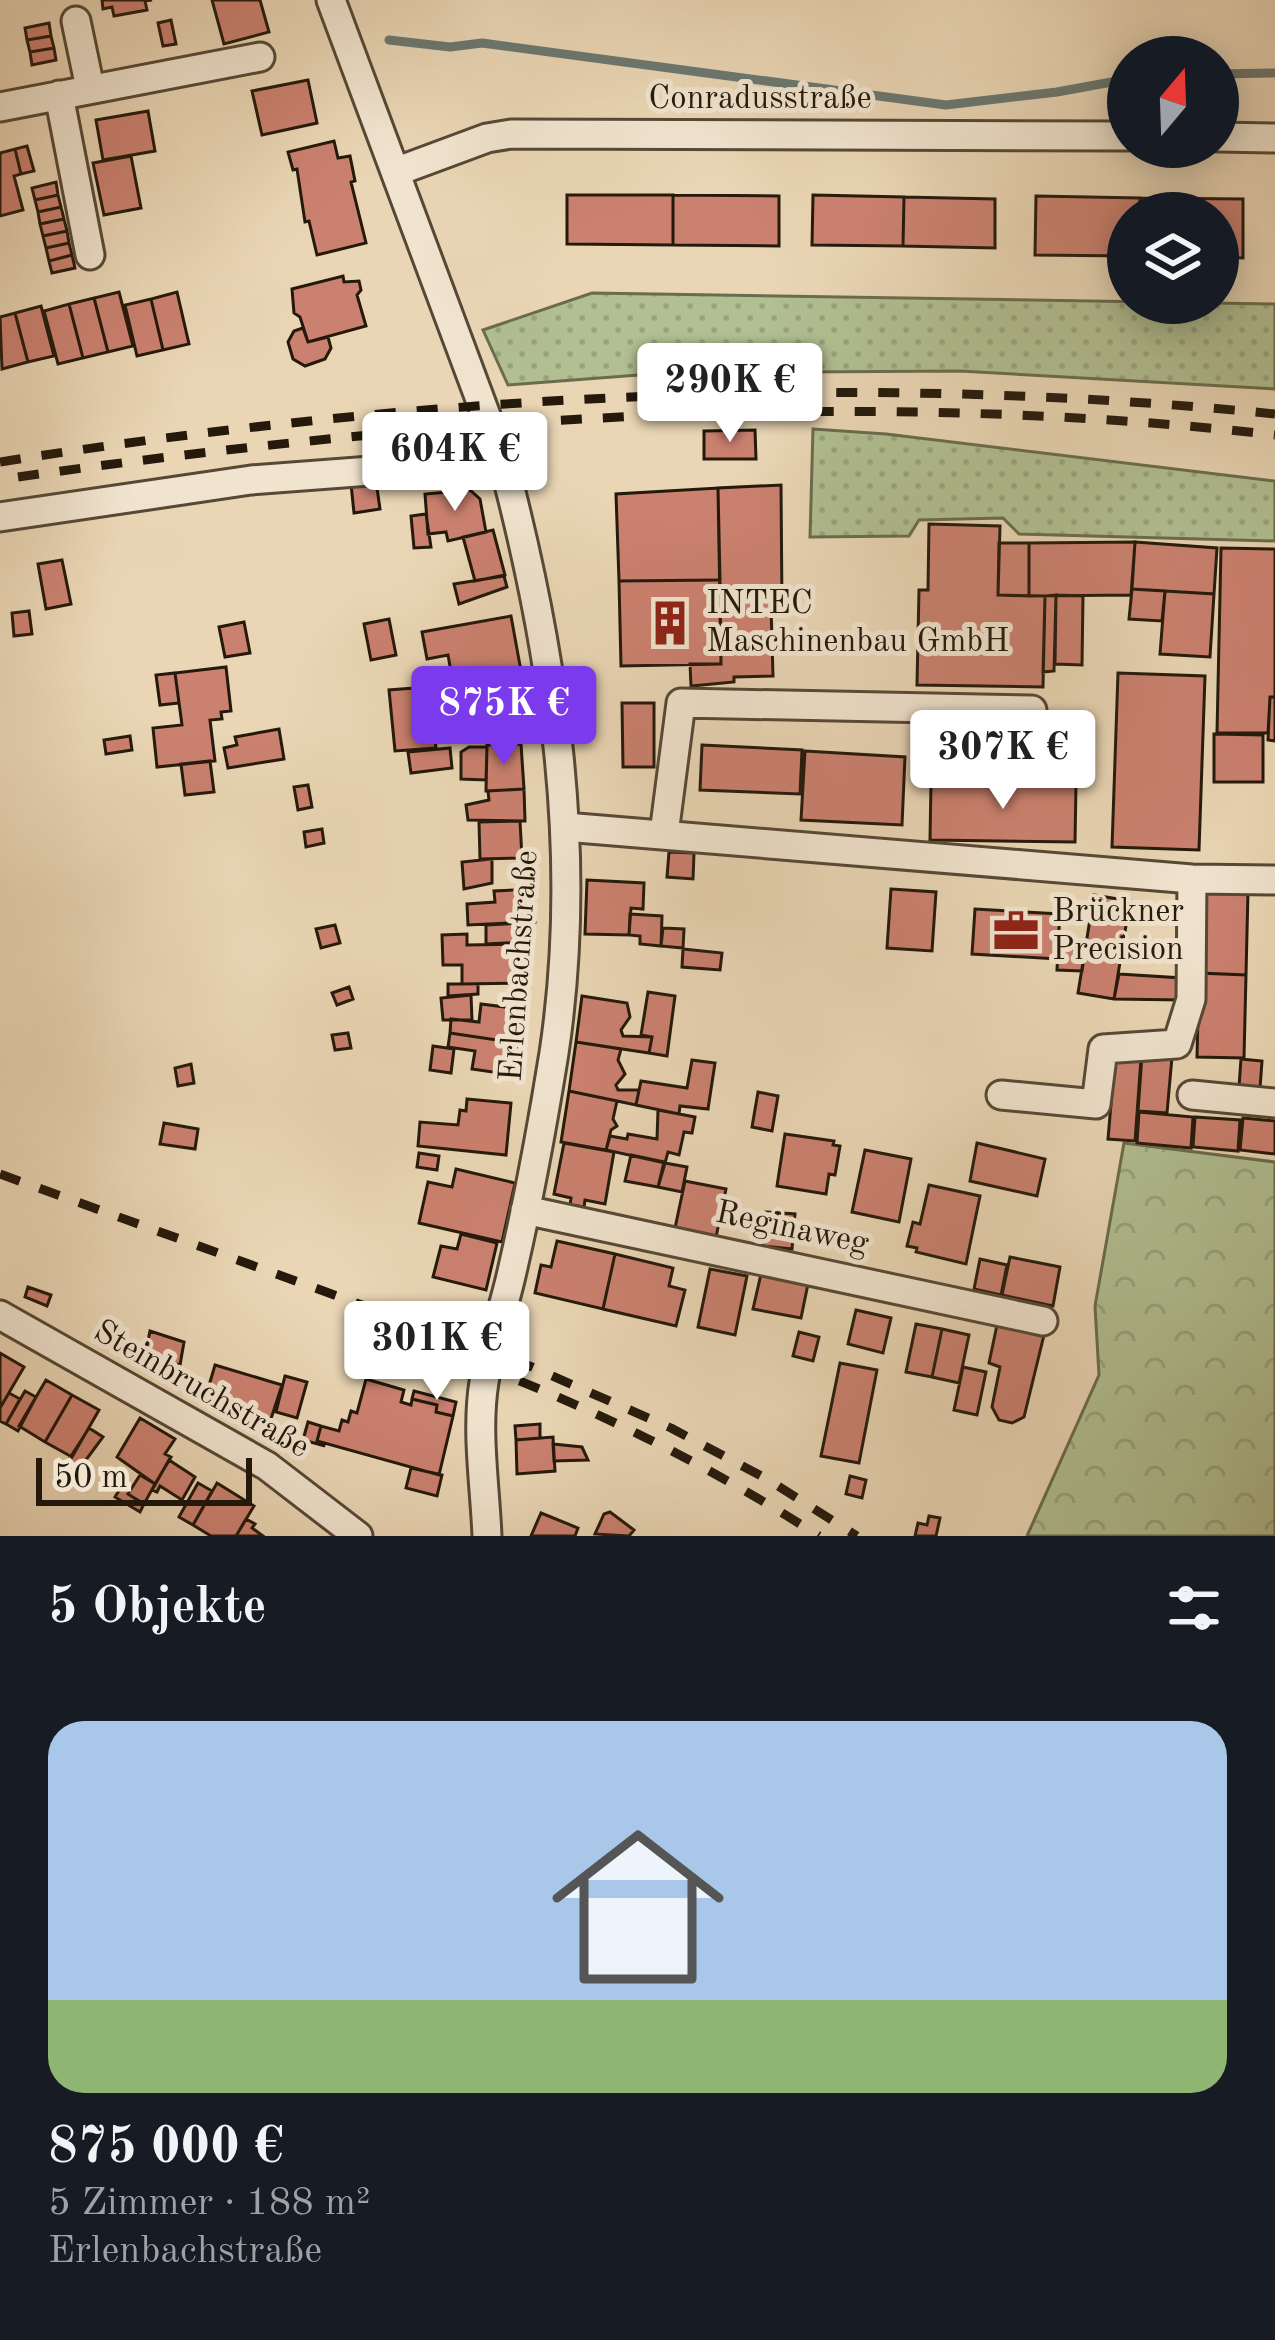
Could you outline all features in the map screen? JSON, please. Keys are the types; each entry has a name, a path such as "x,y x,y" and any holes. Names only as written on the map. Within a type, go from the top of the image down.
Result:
{"street":[{"name":"Erlenbachstraße","path":"331,0 503,461 524,537 552,688 566,827 566,923 554,1050 526,1210 484,1382 487,1536"},
{"path":"76,21 90,88"},
{"path":"0,106 260,58"},
{"path":"59,95 90,255"},
{"name":"Conradusstraße","path":"398,171 487,138 511,134 1107,136"},
{"path":"1239,137 1275,138"},
{"path":"0,517 251,480 503,461"},
{"path":"664,834 681,703 1032,710"},
{"path":"566,827 1192,879 1275,880"},
{"path":"1001,1095 1096,1104 1103,1049 1177,1044 1191,999 1192,879"},
{"path":"1192,1094 1275,1102"},
{"name":"Reginaweg","path":"526,1210 1043,1321"},
{"name":"Steinbruchstraße","path":"0,1316 267,1466 358,1536"}],"green space":[{"path":"592,293 1107,301 1107,324 1239,324 1239,303 1275,304 1275,389 960,371 665,373 508,385 483,330"},
{"path":"813,429 1275,481 1275,541 1019,534 1003,518 919,520 909,536 810,537"},
{"path":"1124,1143 1275,1162 1275,1536 1027,1536 1099,1375 1095,1306"}],"building":[{"path":"102,0 152,0 145,1 147,10 114,16 112,7 103,9"},
{"path":"212,0 260,0 269,32 224,44"},
{"path":"171,20 176,44 163,46 158,23"},
{"path":"49,23 51,36 27,40 25,28"},
{"path":"51,36 54,48 30,52 27,40"},
{"path":"54,48 56,60 32,65 30,52"},
{"path":"308,80 317,123 262,135 252,91"},
{"path":"148,111 155,151 103,160 96,120"},
{"path":"334,141 338,158 350,156 355,181 351,182 366,243 317,255 309,221 305,222 297,169 293,170 288,152"},
{"path":"27,146 34,171 21,174 15,149"},
{"path":"15,149 21,174 14,176 23,210 0,216 0,153"},
{"path":"131,156 141,208 104,215 93,163"},
{"path":"56,182 58,195 35,200 32,188"},
{"path":"58,195 61,207 38,212 35,200"},
{"path":"567,195 673,195 673,245 567,244"},
{"path":"673,195 779,196 779,246 673,245"},
{"path":"813,195 904,197 903,246 812,245"},
{"path":"1036,196 1107,197 1107,256 1035,255"},
{"path":"904,197 995,199 995,248 903,246"},
{"path":"1239,199 1243,199 1243,258 1239,258"},
{"path":"61,207 64,219 40,224 38,212"},
{"path":"64,219 67,231 43,236 40,224"},
{"path":"67,231 69,243 46,248 43,236"},
{"path":"69,243 72,255 49,261 46,248"},
{"path":"72,255 75,268 52,273 49,261"},
{"path":"343,276 344,282 359,281 357,295 366,326 308,342 300,317 294,313 292,289"},
{"path":"119,292 133,346 108,352 94,298"},
{"path":"177,292 189,344 163,350 151,299"},
{"path":"94,298 108,352 83,358 69,304"},
{"path":"151,299 163,350 137,356 125,305"},
{"path":"69,304 83,358 58,364 44,311"},
{"path":"41,306 54,356 28,362 15,313"},
{"path":"15,313 28,362 2,369 0,317"},
{"path":"303,328 308,342 328,337 331,348 325,359 305,366 293,359 288,342 294,331"},
{"path":"755,430 756,459 704,459 704,431"},
{"path":"376,481 380,509 354,513 351,484"},
{"path":"781,485 782,607 771,607 773,676 734,677 734,682 691,686 690,664 721,664 718,488"},
{"path":"718,488 720,580 619,581 616,494"},
{"path":"470,490 480,499 486,532 448,541 446,532 428,534 425,494"},
{"path":"426,514 431,547 414,548 411,516"},
{"path":"929,524 1000,526 998,595 1045,596 1043,687 917,685 919,590 928,590"},
{"path":"493,530 505,575 475,581 463,537"},
{"path":"1135,542 1217,548 1214,594 1132,589"},
{"path":"1135,542 1131,595 1029,596 1029,543"},
{"path":"999,543 1029,543 1029,596 998,595"},
{"path":"1221,548 1275,549 1275,697 1270,697 1268,733 1217,733"},
{"path":"62,560 71,604 46,609 38,564"},
{"path":"504,576 507,587 459,604 454,584"},
{"name":"INTEC Maschinenbau GmbH","path":"720,580 721,664 621,666 619,581"},
{"path":"1132,589 1165,591 1162,621 1129,619"},
{"path":"1165,591 1214,594 1210,657 1160,654"},
{"path":"1056,595 1083,596 1082,665 1055,664"},
{"path":"1056,595 1054,671 1043,672 1045,596"},
{"path":"29,611 32,634 14,636 12,613"},
{"path":"511,616 521,671 453,683 448,655 427,659 422,632"},
{"path":"389,619 396,655 371,660 364,624"},
{"path":"244,622 250,653 225,657 219,627"},
{"path":"226,667 231,711 221,712 222,719 210,720 215,761 157,767 153,728 182,725 175,673"},
{"path":"175,673 179,703 160,705 156,675"},
{"path":"520,673 522,686 494,690 492,677"},
{"path":"1118,673 1205,676 1199,850 1112,847"},
{"path":"440,686 443,718 442,731 434,731 436,748 395,751 389,690"},
{"path":"1270,697 1275,697 1275,741 1268,740"},
{"path":"622,703 654,703 654,767 623,767"},
{"path":"279,729 284,759 228,768 224,748 237,745 235,737"},
{"path":"1214,734 1263,735 1263,782 1214,782"},
{"path":"130,736 132,750 106,754 104,740"},
{"path":"521,744 524,789 486,791 487,745"},
{"path":"702,745 802,750 800,794 700,790"},
{"path":"487,747 486,780 461,779 461,752"},
{"path":"450,748 452,768 411,773 408,752"},
{"path":"805,751 905,757 902,825 801,820"},
{"path":"210,761 214,792 185,795 181,764"},
{"path":"931,782 1076,784 1075,842 930,840"},
{"path":"308,785 312,807 298,810 294,787"},
{"path":"524,789 525,821 468,820 466,805 489,800 488,791"},
{"path":"520,821 522,858 480,859 479,822"},
{"path":"322,829 324,843 306,847 304,832"},
{"path":"669,852 694,853 693,879 667,877"},
{"path":"492,859 492,883 464,889 462,862"},
{"path":"587,880 644,883 643,909 631,908 629,935 585,934"},
{"path":"534,889 535,922 468,925 467,904 495,902 494,891"},
{"path":"891,889 936,892 932,951 887,948"},
{"path":"1201,890 1248,891 1246,975 1199,973"},
{"path":"1094,895 1130,901 1114,999 1078,993"},
{"name":"Brückner Precision","path":"975,909 1060,914 1057,959 972,954"},
{"path":"630,914 662,916 661,946 640,944 640,936 629,935"},
{"path":"525,923 526,942 486,944 486,925"},
{"path":"335,925 340,943 321,948 316,929"},
{"path":"663,928 684,929 683,948 661,946"},
{"path":"467,934 467,945 517,944 518,983 462,984 462,965 443,965 442,935"},
{"path":"1058,947 1085,951 1082,971 1057,970"},
{"path":"683,949 722,953 720,970 682,967"},
{"path":"1199,973 1246,975 1244,1058 1197,1057"},
{"path":"1119,974 1182,978 1182,1000 1114,999"},
{"path":"448,984 478,984 478,994 448,996"},
{"path":"349,987 353,999 337,1005 332,993"},
{"path":"648,992 675,996 667,1056 649,1053 652,1037 641,1035"},
{"path":"471,995 472,1020 443,1020 441,998"},
{"path":"582,996 627,1003 630,1017 621,1030 623,1036 652,1037 649,1053 576,1042"},
{"path":"481,1004 521,1009 517,1043 450,1033 451,1019 479,1022"},
{"path":"348,1033 351,1048 335,1050 332,1035"},
{"path":"450,1033 517,1043 513,1075 472,1069 475,1051 448,1047"},
{"path":"576,1042 621,1049 618,1060 625,1074 616,1085 618,1090 639,1090 636,1105 569,1091"},
{"path":"433,1046 454,1049 451,1073 430,1070"},
{"path":"1142,1055 1172,1057 1167,1113 1138,1111"},
{"path":"1115,1057 1141,1059 1135,1141 1108,1139"},
{"path":"1241,1059 1262,1061 1260,1088 1239,1087"},
{"path":"692,1060 715,1063 708,1109 680,1106 679,1114 636,1105 641,1081 687,1088"},
{"path":"191,1064 194,1083 178,1086 175,1068"},
{"path":"569,1091 617,1101 613,1119 617,1126 611,1130 606,1150 561,1142"},
{"path":"758,1092 778,1096 772,1131 752,1127"},
{"path":"467,1099 511,1103 506,1155 418,1146 420,1122 458,1125"},
{"path":"658,1110 695,1117 692,1133 684,1132 679,1155 668,1152 665,1163 606,1150 610,1136 657,1139"},
{"path":"1139,1112 1193,1117 1191,1148 1137,1143"},
{"path":"1195,1117 1240,1120 1238,1151 1193,1147"},
{"path":"1243,1118 1275,1121 1275,1154 1240,1150"},
{"path":"164,1123 198,1129 195,1149 160,1144"},
{"path":"785,1134 834,1141 833,1145 840,1146 826,1194 777,1186"},
{"path":"564,1143 614,1152 605,1204 585,1200 584,1207 570,1205 571,1198 554,1194"},
{"path":"977,1143 1045,1159 1037,1196 970,1181"},
{"path":"865,1150 911,1159 899,1222 852,1212"},
{"path":"419,1153 439,1156 437,1170 417,1167"},
{"path":"631,1155 664,1162 658,1187 625,1181"},
{"path":"665,1163 687,1167 682,1192 658,1187"},
{"path":"456,1169 515,1183 502,1242 419,1223 428,1182 452,1187"},
{"path":"685,1181 726,1189 716,1237 675,1228"},
{"path":"929,1185 980,1196 966,1264 907,1246 913,1222 920,1224"},
{"path":"724,1200 740,1203 735,1224 719,1221"},
{"path":"766,1212 795,1214 792,1249 763,1246"},
{"path":"461,1234 497,1243 486,1290 433,1277 441,1246 457,1249"},
{"path":"557,1241 615,1254 603,1309 535,1293 541,1265 551,1267"},
{"path":"615,1254 673,1268 669,1286 685,1290 676,1326 603,1309"},
{"path":"1010,1257 1060,1267 1053,1306 1002,1295"},
{"path":"980,1259 1007,1265 1001,1295 974,1289"},
{"path":"710,1269 747,1276 735,1335 698,1327"},
{"path":"761,1274 808,1284 801,1318 753,1309"},
{"path":"28,1287 51,1295 47,1306 25,1297"},
{"path":"856,1310 891,1318 883,1353 848,1344"},
{"path":"916,1324 942,1329 932,1377 906,1372"},
{"path":"997,1325 1044,1335 1024,1417 1012,1423 999,1420 992,1407 1000,1367 989,1363"},
{"path":"942,1329 969,1335 959,1383 932,1377"},
{"path":"150,1331 184,1342 180,1365 145,1355"},
{"path":"799,1332 819,1337 813,1361 793,1356"},
{"path":"0,1353 24,1367 0,1408"},
{"path":"840,1363 877,1370 859,1463 821,1456"},
{"path":"215,1365 282,1385 269,1425 232,1414 227,1406 205,1399"},
{"path":"963,1367 986,1372 977,1415 954,1410"},
{"path":"285,1376 307,1382 297,1418 276,1412"},
{"path":"366,1379 404,1390 401,1402 411,1405 412,1399 437,1405 436,1412 453,1416 439,1475 317,1441 321,1426 339,1431 351,1411 357,1413"},
{"path":"46,1380 72,1395 45,1442 19,1426"},
{"path":"25,1391 36,1397 18,1431 6,1424"},
{"path":"414,1391 456,1402 453,1416 436,1412 437,1405 412,1399"},
{"path":"9,1393 20,1399 6,1424 0,1421 0,1408"},
{"path":"72,1395 99,1410 72,1457 45,1442"},
{"path":"140,1418 175,1439 165,1454 171,1457 155,1484 117,1457"},
{"path":"308,1422 321,1426 317,1441 325,1446 303,1440"},
{"path":"540,1424 540,1438 516,1440 515,1426"},
{"path":"89,1428 103,1437 80,1468 68,1461"},
{"path":"553,1437 555,1471 517,1474 516,1440"},
{"path":"553,1444 582,1447 588,1460 554,1461"},
{"path":"169,1460 195,1477 182,1500 160,1486 157,1492 152,1490"},
{"path":"411,1468 442,1475 437,1496 406,1488"},
{"path":"140,1475 155,1484 144,1504 128,1494"},
{"path":"850,1476 866,1480 862,1498 846,1494"},
{"path":"198,1483 212,1491 193,1525 179,1517"},
{"path":"217,1483 254,1506 236,1536 211,1536 193,1525"},
{"path":"123,1484 131,1489 128,1494 144,1504 140,1512 115,1497"},
{"path":"610,1512 634,1530 629,1536 595,1534 604,1514"},
{"path":"541,1513 578,1528 575,1536 531,1536"},
{"path":"929,1516 940,1518 936,1536 915,1536 918,1523 927,1525"},
{"path":"246,1519 255,1524 252,1528 263,1536 236,1536"}],"waterway":[{"path":"389,40 450,47 482,43 946,105 1107,83"},
{"path":"1239,74 1275,73"}],"railway":[{"path":"0,462 317,420 636,397 956,394 1275,414"},
{"path":"18,477 331,439 645,416 961,413 1275,435"},
{"path":"0,1174 525,1364 671,1428 767,1479 857,1536"},
{"path":"441,1351 635,1433 819,1536"}],"place":[{"name":"INTEC Maschinenbau GmbH","path":"670,623"},
{"name":"Brückner Precision","path":"1016,931"}]}
